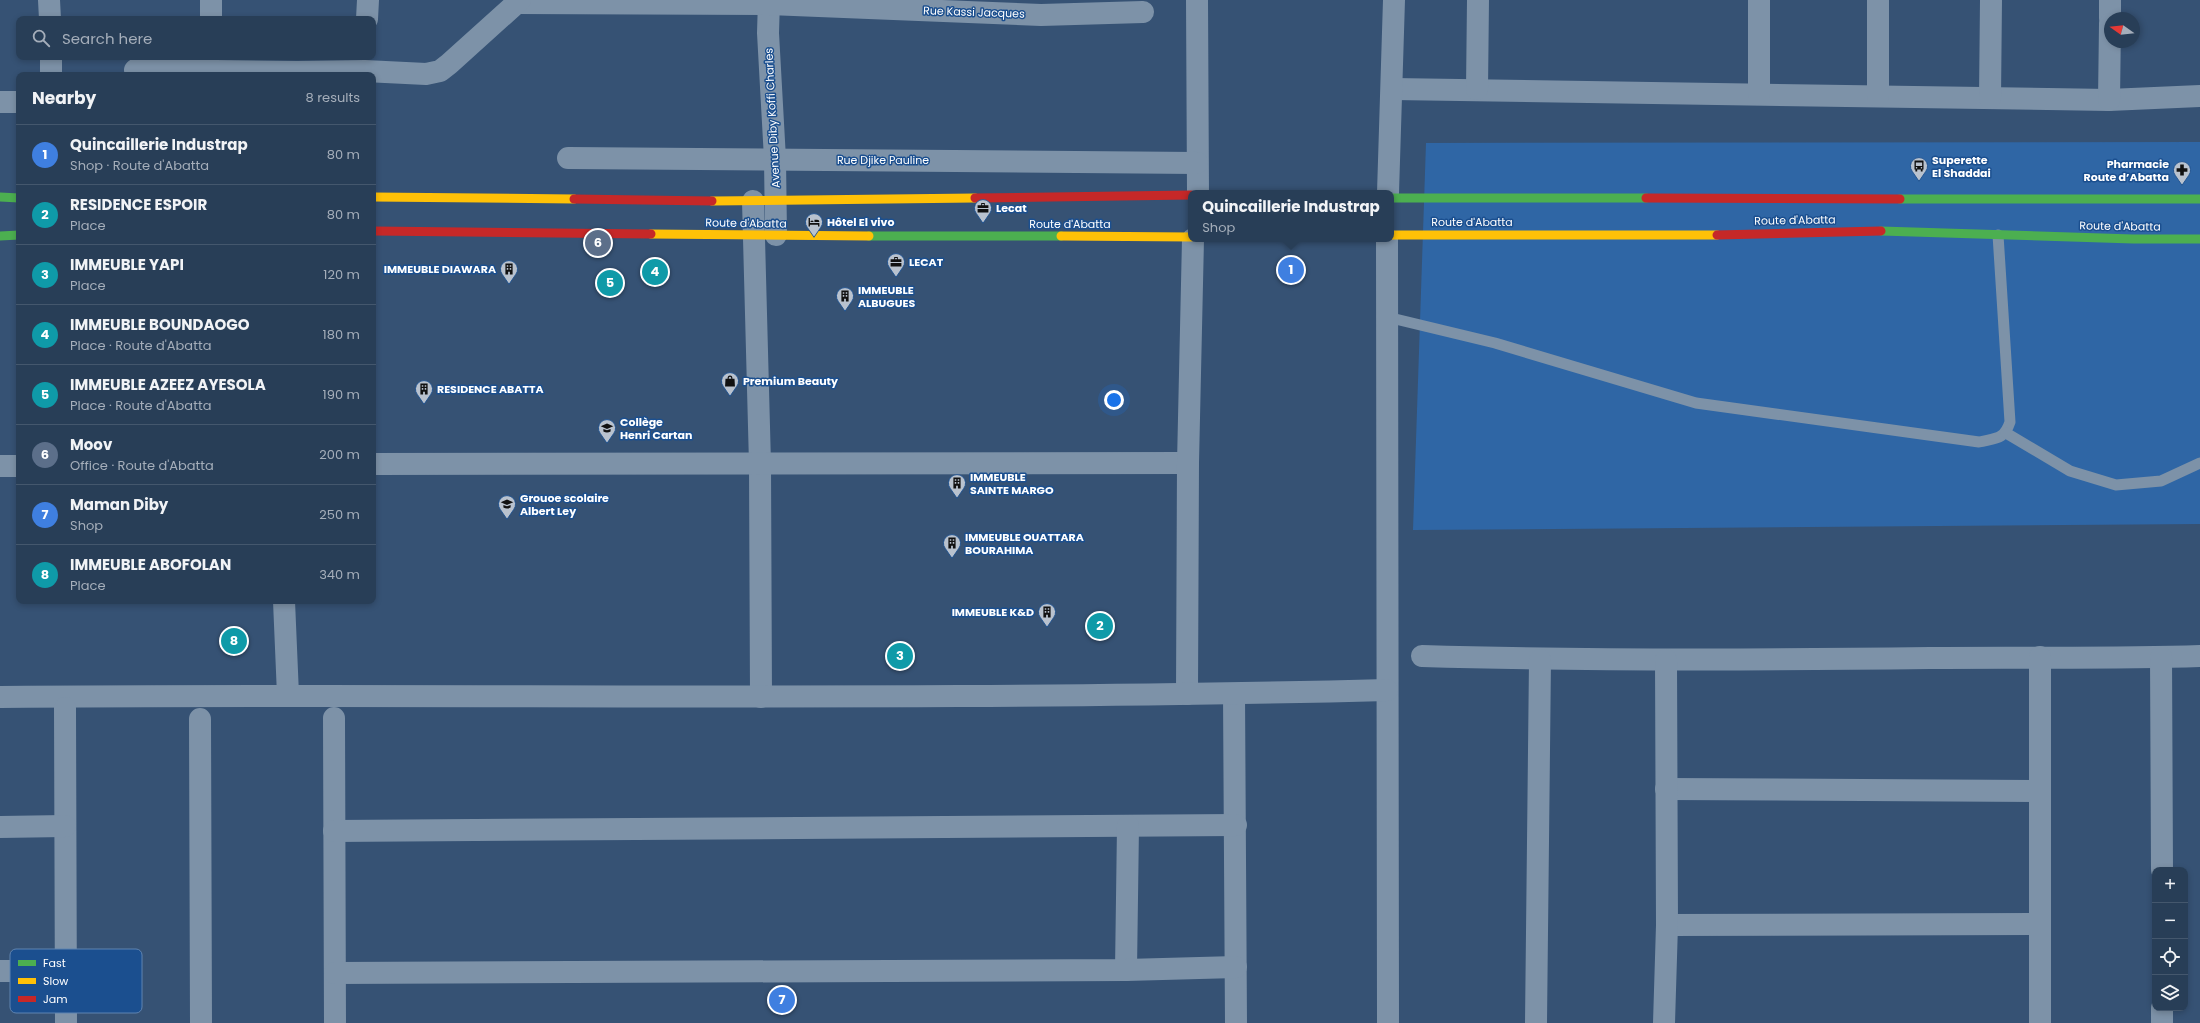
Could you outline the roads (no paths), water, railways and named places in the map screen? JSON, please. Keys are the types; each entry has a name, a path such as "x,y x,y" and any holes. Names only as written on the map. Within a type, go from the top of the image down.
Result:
{"street":[{"path":"49,0 50,16"},
{"path":"211,0 211,16"},
{"path":"367,16 368,0"},
{"path":"1197,0 1198,190"},
{"path":"1388,190 1394,0"},
{"path":"1477,89 1478,0"},
{"path":"1758,94 1760,0"},
{"path":"1878,0 1878,96"},
{"path":"1990,98 1991,0"},
{"path":"2110,0 2110,12"},
{"path":"311,72 366,64 426,74 440,71 518,2"},
{"name":"Rue Kassi Jacques","path":"518,2 769,2 1041,15 1143,12"},
{"name":"Avenue Diby Koffi Charles","path":"769,2 768,33 775,159 776,235"},
{"path":"2109,100 2110,48"},
{"path":"51,60 51,72"},
{"path":"135,70 210,64 280,72"},
{"path":"1392,89 1477,89 2109,100 2200,96"},
{"path":"0,102 16,102"},
{"name":"Rue Djike Pauline","path":"568,158 1197,163"},
{"path":"376,197 775,201 1188,195"},
{"path":"0,198 16,198"},
{"name":"Route d'Abatta","path":"1394,198 2200,199"},
{"path":"753,201 760,464 760,697"},
{"name":"Route d'Abatta","path":"376,231 754,235 1188,236"},
{"name":"Route d'Abatta","path":"1394,235 1698,235 1878,231 2133,239 2200,239"},
{"path":"0,236 16,236"},
{"path":"1187,694 1188,463 1193,242"},
{"path":"1387,242 1388,1023"},
{"path":"376,464 1188,463"},
{"path":"0,466 16,466"},
{"path":"284,604 288,695"},
{"path":"1422,656 1540,660 1666,660 2200,656"},
{"path":"2040,657 2040,1023"},
{"path":"2161,657 2162,867"},
{"path":"1536,1023 1540,660"},
{"path":"1664,1023 1666,925 1666,660"},
{"path":"0,697 288,695 760,697 1234,694 1387,690"},
{"path":"1234,694 1236,825 1236,1023"},
{"path":"65,708 65,949"},
{"path":"334,718 335,1023"},
{"path":"200,720 201,1023"},
{"path":"1666,789 2040,791"},
{"path":"334,831 1236,825"},
{"path":"0,827 65,826"},
{"path":"1126,970 1128,826"},
{"path":"1666,925 2039,924"},
{"path":"335,973 1126,970 1236,967"},
{"path":"2162,1011 2162,1023"},
{"path":"66,1013 66,1023"}],"lane":[{"path":"1387,316 1495,343 1696,403 1979,442 1999,438 2006,433 2010,422 1998,235"},
{"path":"2006,433 2070,471 2116,485 2161,480 2200,463"}],"place":[{"name":"Superette El Shaddai","path":"1919,181"},
{"name":"Pharmacie Route d’Abatta","path":"2182,185"},
{"name":"Lecat","path":"983,223"},
{"name":"Hôtel El vivo","path":"814,237"},
{"name":"Moov","path":"598,243"},
{"name":"Quincaillerie Industrap","path":"1291,270"},
{"name":"IMMEUBLE BOUNDAOGO","path":"655,272"},
{"name":"LECAT","path":"896,277"},
{"name":"IMMEUBLE AZEEZ AYESOLA","path":"610,283"},
{"name":"IMMEUBLE DIAWARA","path":"509,284"},
{"name":"IMMEUBLE ALBUGUES","path":"845,311"},
{"name":"Premium Beauty","path":"730,396"},
{"name":"RESIDENCE ABATTA","path":"424,404"},
{"name":"Collège Henri Cartan","path":"607,443"},
{"name":"IMMEUBLE SAINTE MARGO","path":"957,498"},
{"name":"Grouoe scolaire Albert Ley","path":"507,519"},
{"name":"IMMEUBLE OUATTARA BOURAHIMA","path":"952,558"},
{"name":"RESIDENCE ESPOIR","path":"1100,626"},
{"name":"IMMEUBLE K&D","path":"1047,627"},
{"name":"IMMEUBLE ABOFOLAN","path":"234,641"},
{"name":"IMMEUBLE YAPI","path":"900,656"},
{"name":"Maman Diby","path":"782,1000"}]}
